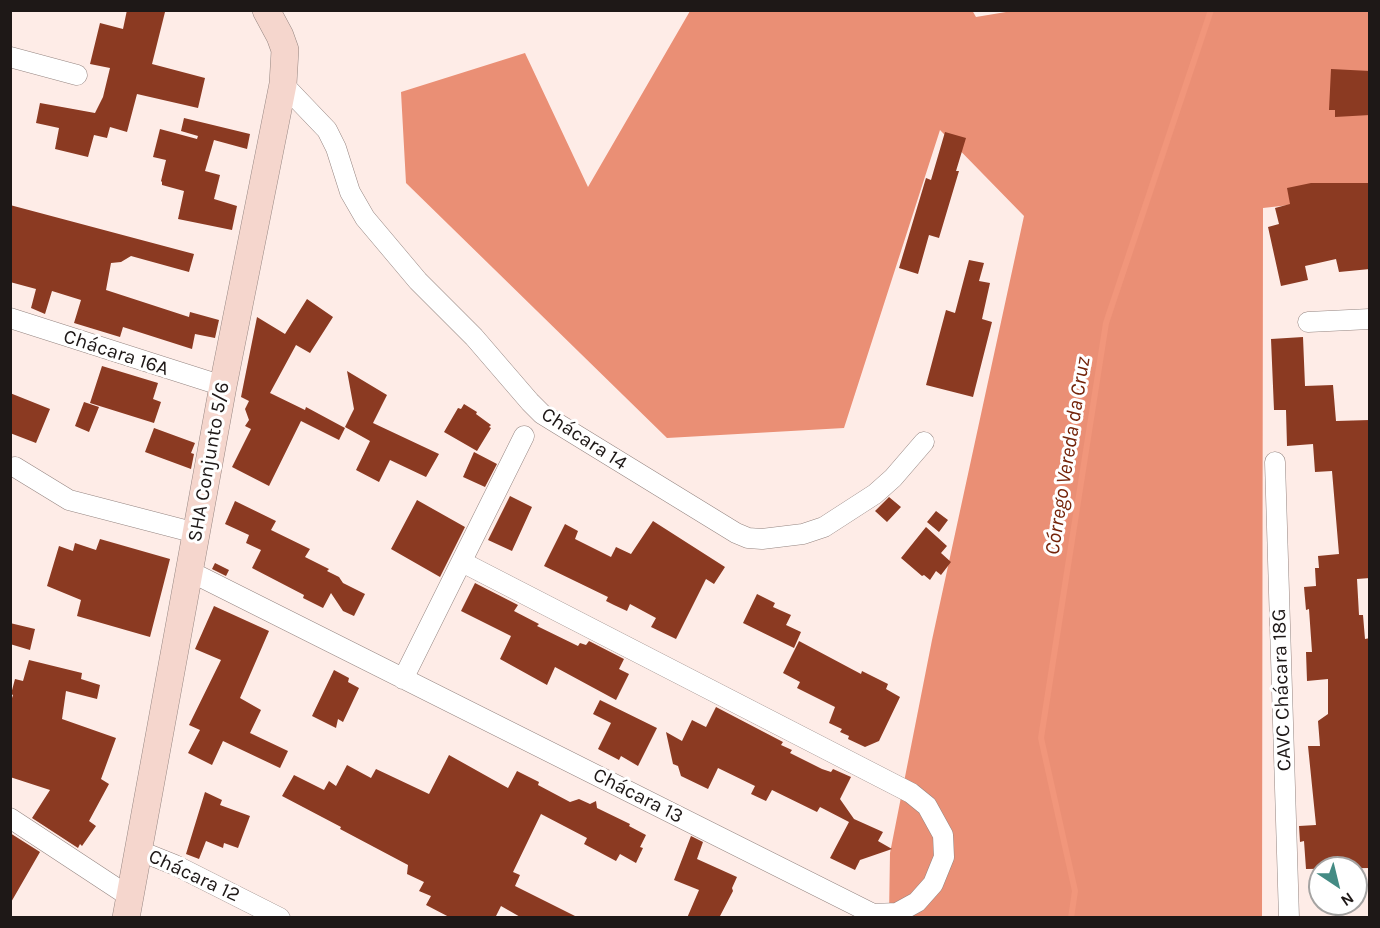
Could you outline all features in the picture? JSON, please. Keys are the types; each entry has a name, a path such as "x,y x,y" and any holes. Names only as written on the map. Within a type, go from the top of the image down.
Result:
{"street":[{"name":"SHA Conjunto 5/6","path":"128,907 223,386 282,84 285,50 266,10"},
{"path":"10,57 77,75"},
{"name":"Chácara 14","path":"282,84 327,130 336,148 350,192 365,218 418,281 474,337 542,414 736,533 748,538 762,539 803,534 824,527 875,494 893,478 924,442"},
{"name":"Chácara 16A","path":"10,318 223,386"},
{"path":"1308,322 1370,319"},
{"path":"403,679 524,436"},
{"name":"CAVC Chácara 18G","path":"1275,462 1289,918"},
{"path":"15,467 69,500 196,533"},
{"name":"Chácara 13","path":"189,571 873,914 897,913 917,902 933,884 944,857 943,835 927,806 911,794 885,778 462,562"},
{"path":"10,818 128,907"},
{"name":"Chácara 12","path":"140,851 175,865 280,918"}],"shaded area":[{"path":"972,10 976,17 1018,10 1369,11 1369,196 1263,208 1262,917 889,917 890,853 932,640 1024,216 940,130 844,428 667,438 406,183 401,92 525,53 588,187 690,11"}],"building":[{"path":"127,10 165,12 152,64 205,78 198,108 137,94 127,132 110,127 107,138 94,135 88,157 55,149 59,128 36,123 40,103 95,113 103,97 110,68 90,64 100,23 123,29"},
{"path":"1331,69 1370,71 1370,115 1335,117 1335,110 1329,110"},
{"path":"184,118 250,134 247,149 214,140 205,171 220,175 214,199 237,206 232,230 178,219 184,191 162,185 166,160 153,157 160,129 197,139 198,136 181,131"},
{"path":"945,132 966,138 956,171 959,171 939,238 929,235 918,274 899,268 926,178 931,180"},
{"path":"1311,183 1370,183 1370,269 1339,272 1336,259 1305,266 1308,280 1281,286 1268,227 1279,224 1275,208 1290,204 1287,188"},
{"path":"10,205 194,254 189,272 131,256 121,262 111,263 106,290 189,317 190,312 219,320 215,338 195,334 192,349 123,327 120,337 74,323 81,300 52,291 45,314 31,308 36,289 10,282"},
{"path":"969,260 984,263 979,281 990,283 982,319 992,322 973,397 926,385 946,310 955,313"},
{"path":"307,299 333,317 310,353 296,345 270,393 305,410 306,407 345,428 339,440 301,421 269,486 232,467 251,429 245,426 249,420 245,409 249,401 241,397 257,317 285,334"},
{"path":"1303,337 1305,386 1333,385 1336,421 1370,420 1370,578 1357,579 1359,615 1363,615 1365,639 1370,638 1370,868 1368,868 1368,856 1308,856 1308,869 1306,869 1304,841 1300,842 1299,826 1316,825 1308,746 1320,746 1318,721 1328,714 1328,679 1307,681 1306,652 1312,652 1309,609 1306,610 1304,587 1316,586 1315,568 1319,568 1318,556 1339,554 1332,471 1315,472 1313,444 1287,446 1286,410 1274,410 1271,339"},
{"path":"102,366 158,383 153,399 161,402 154,423 90,403"},
{"path":"347,371 387,395 373,423 439,454 426,477 390,460 379,482 356,470 370,441 345,427 354,409"},
{"path":"10,393 50,409 36,443 10,433"},
{"path":"84,402 99,407 89,432 75,426"},
{"path":"464,404 491,425 477,451 444,432 458,408 461,409"},
{"path":"154,428 195,443 191,453 194,454 191,469 145,452"},
{"path":"474,452 497,464 485,487 463,477"},
{"path":"510,496 532,507 512,551 488,540"},
{"path":"889,497 901,507 887,522 875,511"},
{"path":"417,500 465,527 440,577 391,549"},
{"path":"235,501 276,521 271,530 310,549 305,557 329,569 327,571 339,577 343,583 365,594 354,616 343,611 331,593 323,608 303,598 304,595 252,568 261,550 246,543 249,535 225,524"},
{"path":"936,511 948,520 939,532 927,522"},
{"path":"653,521 725,567 714,584 706,579 676,639 651,627 656,618 630,604 627,611 614,605 606,601 608,597 544,566 565,524 578,531 575,539 611,557 616,547 631,554"},
{"path":"926,527 947,546 941,553 951,562 941,575 936,571 930,580 901,558"},
{"path":"100,539 170,559 150,637 77,616 81,600 47,586 59,546 73,551 75,543 96,550"},
{"path":"215,563 229,570 226,576 212,569"},
{"path":"475,583 518,605 514,611 539,624 537,626 578,646 580,643 586,645 589,641 624,659 619,669 629,674 616,700 555,667 547,685 500,659 511,636 461,611"},
{"path":"757,594 775,603 773,607 791,615 786,625 801,632 794,648 743,623"},
{"path":"214,606 269,631 240,698 261,710 250,733 288,751 280,768 223,741 212,765 188,753 200,730 189,725 221,660 195,649"},
{"path":"10,623 35,629 30,650 10,644"},
{"path":"799,641 861,674 862,671 888,684 886,689 900,697 879,741 865,747 848,739 849,736 840,732 842,729 829,723 835,707 797,688 800,682 783,673"},
{"path":"29,660 82,673 81,679 100,685 97,699 66,691 62,719 116,738 101,779 109,784 89,821 96,826 82,846 80,844 78,848 32,818 50,790 10,777 10,704 13,695 11,694 15,679 23,681"},
{"path":"334,670 349,678 348,682 359,688 343,722 338,719 336,728 312,716"},
{"path":"600,700 657,728 638,766 621,756 619,760 598,749 611,723 593,714"},
{"path":"716,707 783,742 781,745 792,750 790,753 822,769 831,772 833,769 851,777 840,799 854,819 883,832 878,841 892,849 860,860 855,870 830,858 849,822 820,807 817,812 772,790 766,801 751,794 755,786 718,768 708,789 681,776 678,766 673,764 666,732 682,741 692,720 706,727"},
{"path":"449,755 508,788 517,771 570,802 579,799 590,804 596,801 597,808 630,824 629,826 646,835 636,863 620,854 616,861 584,844 587,838 541,814 513,872 520,875 515,886 579,918 522,918 501,906 495,918 451,918 426,905 431,896 419,891 424,882 407,874 408,865 282,796 294,775 324,790 329,781 336,786 347,765 371,778 376,769 429,794"},
{"path":"205,792 222,800 220,805 250,816 238,848 224,843 223,848 206,841 199,859 186,854"},
{"path":"10,833 40,852 10,904"},
{"path":"691,836 703,842 697,859 737,877 733,891 719,918 687,918 699,890 674,880"}],"waterway":[{"name":"Córrego Vereda da Cruz","path":"1071,918 1075,891 1041,738 1106,323 1211,10"}]}
